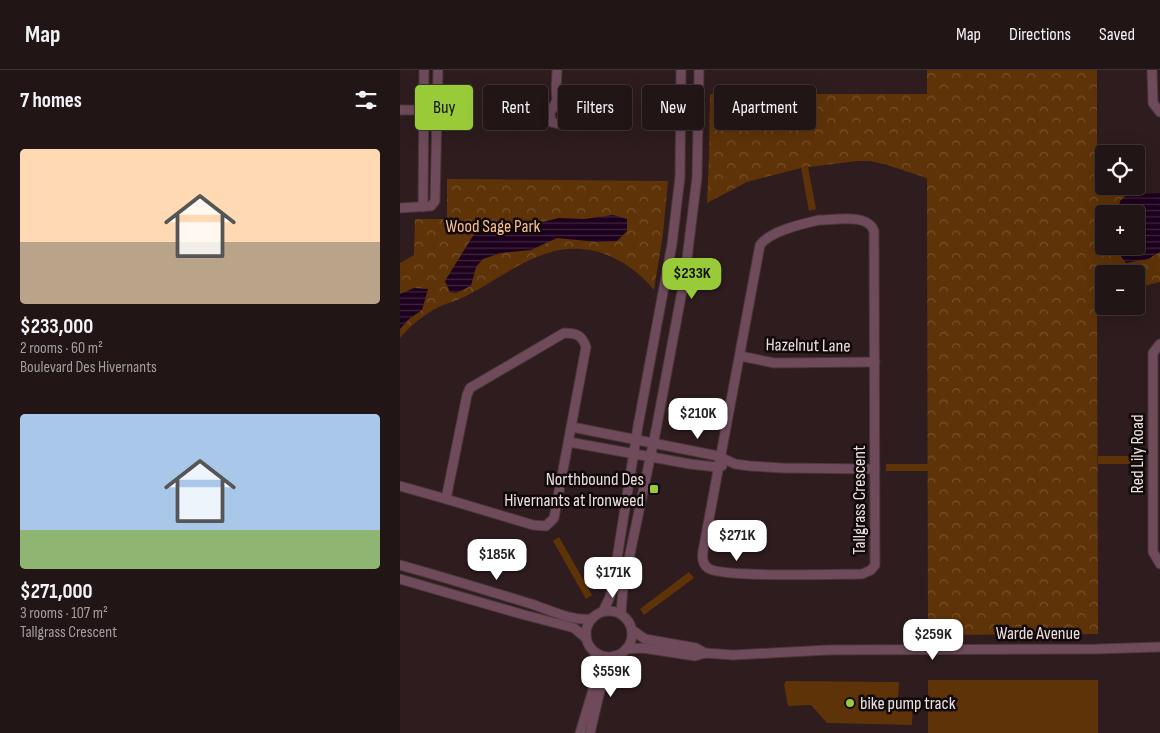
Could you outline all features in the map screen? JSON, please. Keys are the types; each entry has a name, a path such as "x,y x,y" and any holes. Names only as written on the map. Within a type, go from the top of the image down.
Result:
{"street":[{"path":"424,70 424,85"},
{"path":"438,70 438,85"},
{"path":"557,70 557,100"},
{"path":"603,611 615,611 621,614 628,621 632,630 632,637 626,649 614,656 604,656 595,653 591,649 586,638 586,628 591,619 603,611 607,605 613,584 636,439 668,271 680,177 681,70"},
{"path":"621,614 623,587 654,443 685,275 693,220 698,166 699,70"},
{"path":"1152,70 1153,104 1160,112"},
{"path":"400,110 415,110"},
{"path":"423,207 424,130"},
{"path":"400,208 423,207 434,204 437,193 437,130"},
{"name":"Tallgrass Crescent","path":"819,220 850,220 867,222 872,226 874,231 876,557 875,565 871,570 862,574 738,574 723,573 708,568 702,558 740,356 760,245 763,241 790,229 819,220"},
{"path":"400,486 533,525 546,526 554,518 572,427 586,347 581,337 576,334 564,333 470,388 446,499"},
{"name":"Red Lily Road","path":"1160,344 1153,352 1156,455 1153,552 1160,564"},
{"name":"Hazelnut Lane","path":"740,356 774,363 875,362"},
{"path":"572,427 654,443 720,462 774,468 875,469"},
{"path":"569,442 690,464 720,462"},
{"path":"400,565 568,617 591,619"},
{"path":"400,579 574,628 586,638"},
{"name":"Warde Avenue","path":"632,630 645,639 696,648 705,653"},
{"name":"Warde Avenue","path":"626,649 643,648 695,656 705,653 733,655 828,650 1160,647"},
{"path":"580,733 595,683 597,668 595,653"},
{"path":"590,733 603,678 614,656"}],"green space":[{"path":"927,70 1097,70 1095,195 1145,195 1145,193 1160,193 1160,282 1145,286 1145,265 1095,265 1095,315 1097,315 1098,634 928,635 927,178 884,164 857,161 801,168 747,182 707,203 710,94 714,94 714,130 816,130 816,94 927,94"},
{"path":"808,167 816,209 809,211 801,168"},
{"name":"Wood Sage Park","path":"447,179 668,181 663,234 654,290 633,269 607,255 578,249 563,250 538,256 466,296 433,310 408,329 400,338 400,263 414,255 415,219 447,219"},
{"path":"1098,456 1141,456 1141,464 1098,464"},
{"path":"886,464 928,464 928,471 886,471"},
{"path":"559,537 592,595 586,599 553,541"},
{"path":"689,572 694,578 644,615 640,609"},
{"path":"928,680 1098,680 1098,733 928,733"},
{"name":"bike pump track","path":"786,681 899,682 898,698 913,701 912,725 827,723 811,705 788,706 784,685"}],"shaded area":[{"path":"1145,193 1160,193 1160,252 1148,259 1126,263 1120,255 1145,255 1145,205 1120,205 1120,201 1127,195 1145,195"},
{"path":"613,215 627,219 627,231 617,241 597,242 557,238 531,250 501,253 483,259 476,267 471,286 456,293 450,292 445,281 476,231 489,225 522,227 559,218 584,219"},
{"path":"414,288 428,289 422,310 409,319 400,329 400,294"}],"place":[{"name":"Northbound Des Hivernants at Ironweed","path":"654,489"},
{"name":"bike pump track","path":"850,703"}]}
